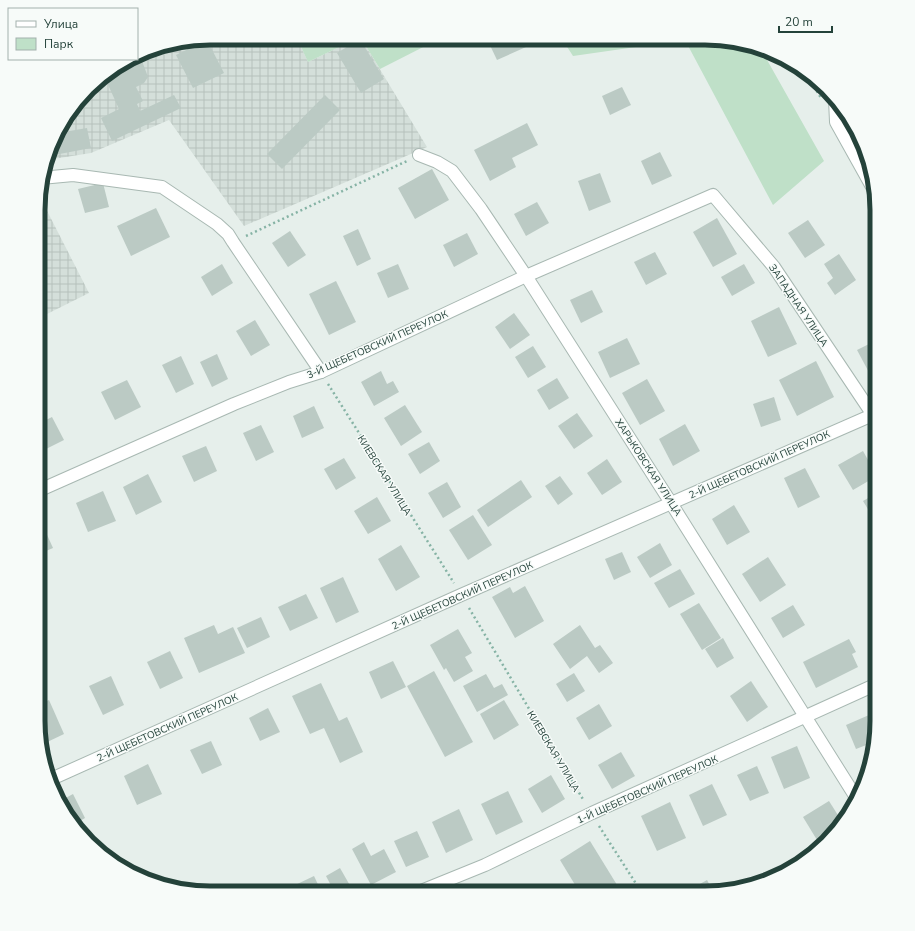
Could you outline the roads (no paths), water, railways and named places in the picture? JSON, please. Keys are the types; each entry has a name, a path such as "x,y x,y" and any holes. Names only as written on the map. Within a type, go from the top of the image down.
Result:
{"street":[{"path":"835,109 836,122 867,177"},
{"name":"ХАРЬКОВСКАЯ УЛИЦА","path":"419,156 438,162 452,171 481,209 526,276 672,503 854,792"},
{"path":"48,177 73,175 162,187 217,224 228,234 321,372"},
{"name":"3-Й ЩЕБЕТОВСКИЙ ПЕРЕУЛОК","path":"45,488 234,404 289,382 321,372 526,276 713,195"},
{"name":"ЗАПАДНАЯ УЛИЦА","path":"713,195 774,267 870,409"},
{"name":"2-Й ЩЕБЕТОВСКИЙ ПЕРЕУЛОК","path":"55,777 461,595 870,418"},
{"name":"1-Й ЩЕБЕТОВСКИЙ ПЕРЕУЛОК","path":"438,886 592,813 870,687"}]}
